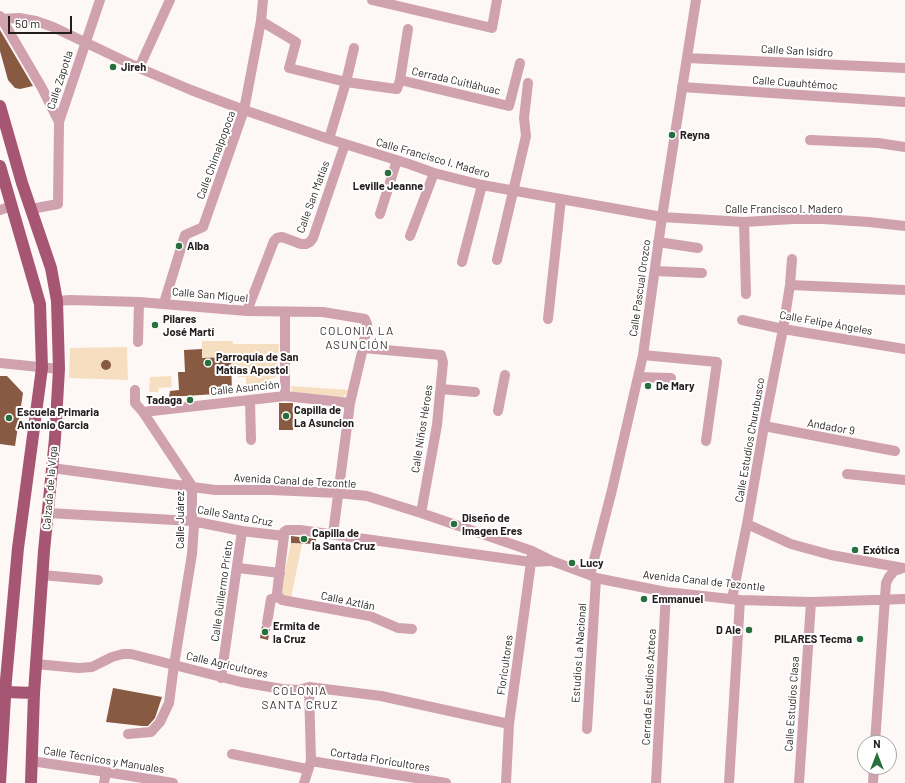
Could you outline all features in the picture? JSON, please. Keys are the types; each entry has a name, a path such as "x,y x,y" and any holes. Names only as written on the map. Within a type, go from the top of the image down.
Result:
{"main road":[{"name":"Calzada de la Viga","path":"0,106 30,209 51,268 57,301 59,369 34,693 31,783"},
{"name":"Calzada de la Viga","path":"0,166 40,304 42,368 18,548 0,783"},
{"path":"6,187 22,183"},
{"path":"6,692 34,693"}],"street":[{"name":"Calle Zapotla","path":"59,122 100,0"},
{"path":"139,68 170,0"},
{"name":"Calle Chimalpopoca","path":"164,304 185,235 203,227 244,110 261,21 263,0"},
{"path":"372,0 492,28 497,0"},
{"name":"Calle Pascual Orozco","path":"593,577 643,355 658,242 696,0"},
{"name":"Calle Francisco I. Madero","path":"1,18 19,18 36,21 53,27 139,68 244,110 434,173 482,185 662,217 744,222 823,219 905,226"},
{"path":"1,18 42,88 59,122 58,204 30,209"},
{"path":"261,21 296,42 289,68 346,82 398,84 408,29"},
{"path":"329,139 346,82 354,48"},
{"name":"Calle San Isidro","path":"687,58 905,68"},
{"name":"Cerrada Cuitláhuac","path":"398,84 509,106 520,63"},
{"path":"497,260 526,136 524,118 528,83"},
{"name":"Calle Cuauhtémoc","path":"682,87 905,102"},
{"path":"810,140 878,143 905,147"},
{"name":"Calle San Matías","path":"247,311 274,241 277,238 282,237 301,244 306,244 313,238 345,144"},
{"path":"380,214 398,160"},
{"path":"410,236 434,173"},
{"path":"462,262 482,185"},
{"path":"548,319 561,199"},
{"path":"0,210 12,206"},
{"path":"744,222 746,294"},
{"path":"658,242 698,248"},
{"name":"Calle Estudios Churubusco","path":"729,783 736,599 764,426 783,329 790,285 792,259"},
{"path":"655,271 702,273"},
{"path":"790,285 905,290"},
{"name":"Calle San Miguel","path":"57,301 139,302 247,311 323,312 360,317 365,319 367,324 363,348"},
{"path":"138,342 139,302"},
{"path":"285,312 285,396"},
{"name":"Calle Felipe Ángeles","path":"742,320 783,329 905,349"},
{"path":"333,534 350,403 363,348"},
{"name":"Calle Niños Héroes","path":"363,348 435,353 441,355 443,362 437,425 421,513"},
{"path":"643,355 717,362 706,441"},
{"path":"0,363 59,369"},
{"path":"498,411 505,375"},
{"path":"638,377 671,378"},
{"path":"441,389 475,392"},
{"name":"Calle Juárez","path":"128,734 151,732 160,722 169,703 192,554 194,526 192,521 192,486 143,412 135,403 135,390"},
{"name":"Calle Asunción","path":"143,412 285,396 350,403"},
{"path":"250,400 251,440"},
{"name":"Andador 9","path":"764,426 895,451"},
{"name":"Avenida Canal de Tezontle","path":"52,468 215,490 272,490 367,496 532,551 552,561 593,577 666,592 736,599 811,602 905,600"},
{"path":"847,474 905,480"},
{"name":"Calle Santa Cruz","path":"48,513 192,521 242,531 284,536 284,532 287,530 300,530 531,562"},
{"path":"747,524 792,544 824,553 847,559 904,568"},
{"name":"Calle Guillermo Prieto","path":"221,678 238,568 242,531"},
{"path":"267,623 271,599 279,597 278,592 284,536"},
{"name":"Floricultores","path":"506,783 509,724 532,551"},
{"name":"Avenida Canal de Tezontle","path":"531,562 552,561"},
{"path":"238,568 280,573"},
{"path":"876,735 886,582 894,571 904,568"},
{"path":"42,575 98,580"},
{"name":"Estudios La Nacional","path":"586,729 593,577"},
{"name":"Cerrada Estudios Azteca","path":"656,783 666,592"},
{"name":"Calle Aztlán","path":"279,597 282,600 370,616 398,628 412,629"},
{"name":"Calle Estudios Clasa","path":"799,783 811,602"},
{"name":"Calle Agricultores","path":"36,664 78,668 92,667 112,657 123,654 131,654 221,678 282,689 298,690 309,687 382,696 509,724"},
{"path":"304,783 309,765 309,687"},
{"name":"Cortada Floricultores","path":"232,754 446,783"},
{"name":"Calle Técnicos y Manuales","path":"31,761 106,772 150,781 173,783"},
{"path":"104,783 106,772"}],"shaded area":[{"path":"202,341 233,341 233,344 279,344 276,377 269,379 268,387 246,388 246,377 238,377 238,369 231,369 230,357 202,358"},
{"path":"127,347 128,380 69,378 70,348"},
{"path":"171,376 172,387 159,388 158,392 149,392 150,377"},
{"path":"291,386 348,391 347,394 341,398 292,392"},
{"path":"291,543 302,544 291,598 284,596 281,589"}],"building":[{"path":"0,30 33,86 20,89 15,88 8,80 0,51"},
{"path":"202,349 202,358 231,357 232,393 169,397 170,391 179,390 178,372 185,372 184,350"},
{"path":"104,360 108,360 110,361 110,369 104,370 101,367 101,363"},
{"name":"Escuela Primaria Antonio Garcia","path":"0,376 7,376 23,393 15,446 0,444"},
{"name":"Capilla de La Asuncion","path":"279,403 293,403 293,430 279,430"},
{"path":"291,536 316,539 316,544 291,543"},
{"name":"Ermita de la Cruz","path":"262,626 266,629 270,629 268,640 260,638"},
{"path":"113,688 162,697 155,718 148,726 106,722"}],"place":[{"name":"Jireh","path":"113,67"},
{"name":"Reyna","path":"672,135"},
{"name":"Leville Jeanne","path":"388,173"},
{"name":"Alba","path":"179,246"},
{"name":"Pilares José Martí","path":"155,325"},
{"name":"Parroquia de San Matias Apostol","path":"208,363"},
{"name":"De Mary","path":"648,386"},
{"name":"Tadaga","path":"190,400"},
{"name":"Capilla de La Asuncion","path":"286,416"},
{"name":"Escuela Primaria Antonio Garcia","path":"9,418"},
{"name":"Diseño de Imagen Eres","path":"454,524"},
{"name":"Capilla de la Santa Cruz","path":"304,539"},
{"name":"Exótica","path":"855,550"},
{"name":"Lucy","path":"572,563"},
{"name":"Emmanuel","path":"644,599"},
{"name":"D Ale","path":"749,630"},
{"name":"Ermita de la Cruz","path":"265,632"},
{"name":"PILARES Tecma","path":"860,639"}],"district":[{"name":"COLONIA LA ASUNCIÓN","path":"357,338"},
{"name":"COLONIA SANTA CRUZ","path":"300,698"}]}
